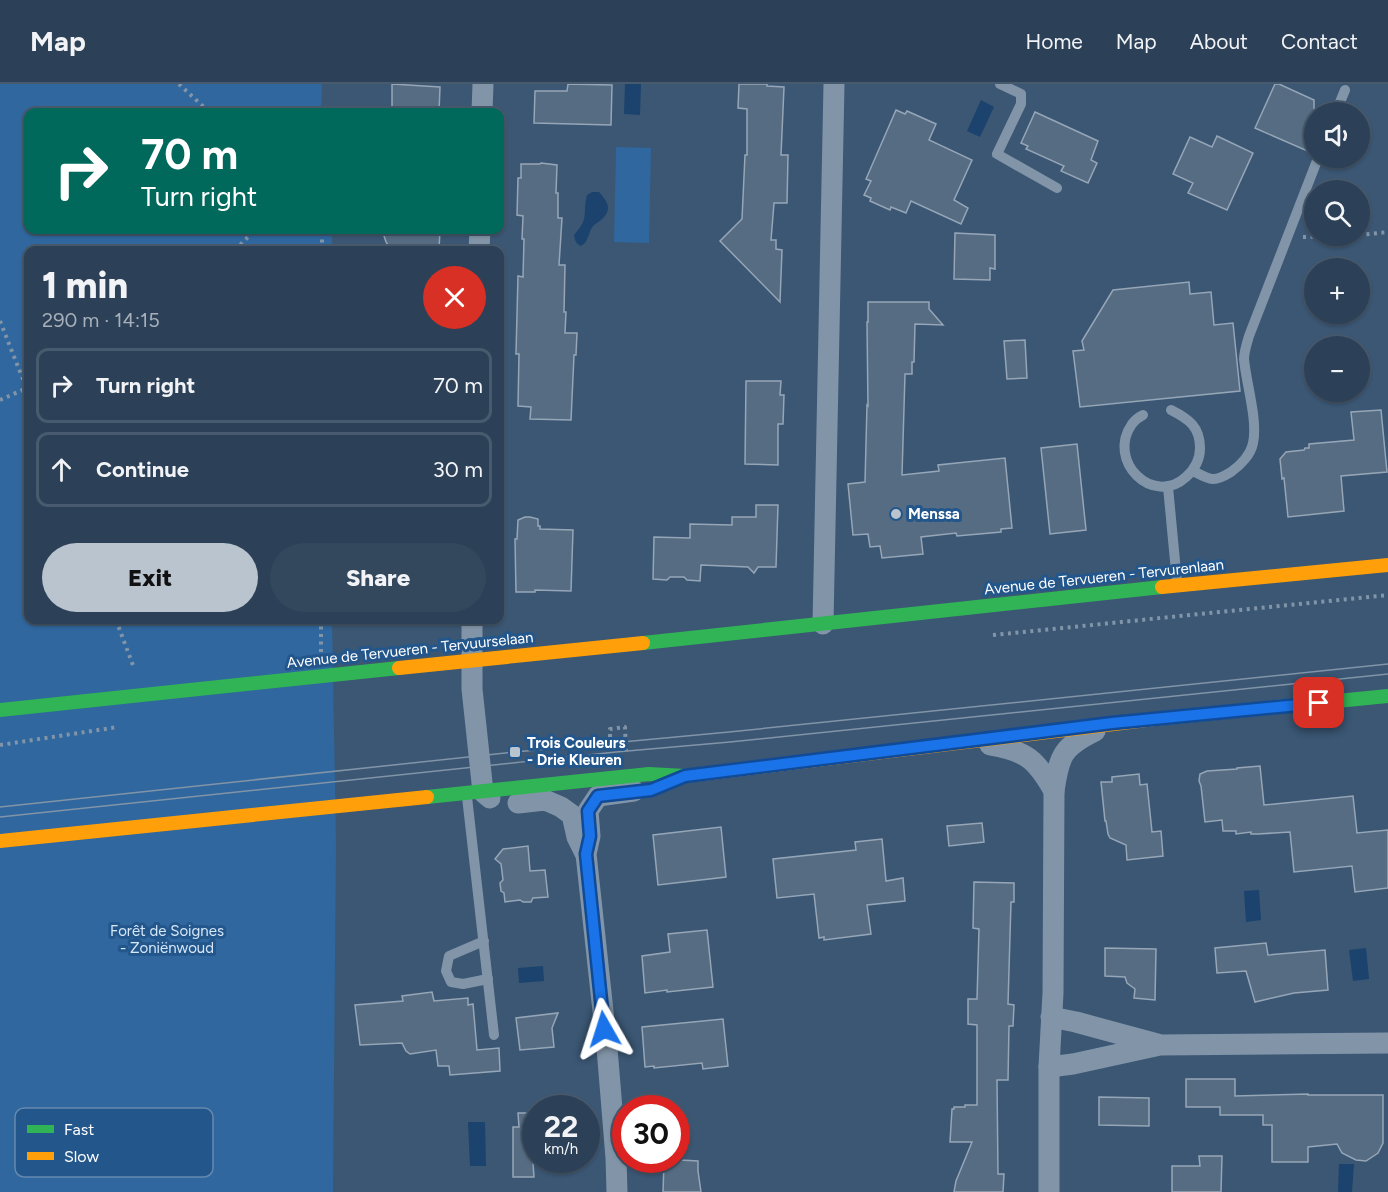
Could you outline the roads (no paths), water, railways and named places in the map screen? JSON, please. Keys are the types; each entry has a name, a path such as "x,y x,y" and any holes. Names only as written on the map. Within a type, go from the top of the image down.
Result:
{"main road":[{"name":"Avenue de Tervueren - Tervurenlaan","path":"823,624 1178,585 1388,565"},
{"name":"Avenue de Tervueren - Tervuurselaan","path":"0,710 823,624"},
{"path":"0,841 649,774 685,776 1112,723 1388,696"}],"street":[{"path":"483,84 483,108"},
{"path":"823,624 834,84"},
{"path":"472,624 475,793 497,805 545,800 561,807 572,815 577,837 586,854"},
{"path":"1049,1192 1054,791 1057,770 1064,753 1078,739 1112,723"},
{"path":"966,741 1010,748 1024,754 1038,766 1054,791"},
{"path":"617,1192 608,1059 586,854 590,836 588,811 598,796 651,790 685,776"},
{"path":"1051,1017 1160,1045"},
{"path":"1049,1067 1160,1045 1388,1043"}],"lane":[{"path":"1000,84 1021,94 1021,104 997,154 1057,188"},
{"path":"1340,102 1345,90"},
{"path":"1193,471 1210,480 1219,479 1234,470 1245,459 1253,443 1254,424 1244,357 1249,336 1314,168"},
{"path":"1143,415 1133,423 1125,438 1124,455 1129,468 1138,478 1155,486 1168,487 1193,471 1200,456 1200,440 1195,427 1186,417 1171,410"},
{"path":"1168,487 1178,585"},
{"path":"475,793 484,941 494,1035"},
{"path":"484,941 449,956 446,971 451,982 463,984 488,979"}],"tram line":[{"path":"0,807 515,752 1388,664"},
{"path":"0,817 1388,674"}],"place":[{"name":"Menssa","path":"896,514"},
{"name":"Trois Couleurs - Drie Kleuren","path":"515,752"}],"park label":[{"name":"Forêt de Soignes - Zoniënwoud","path":"167,940"}]}
